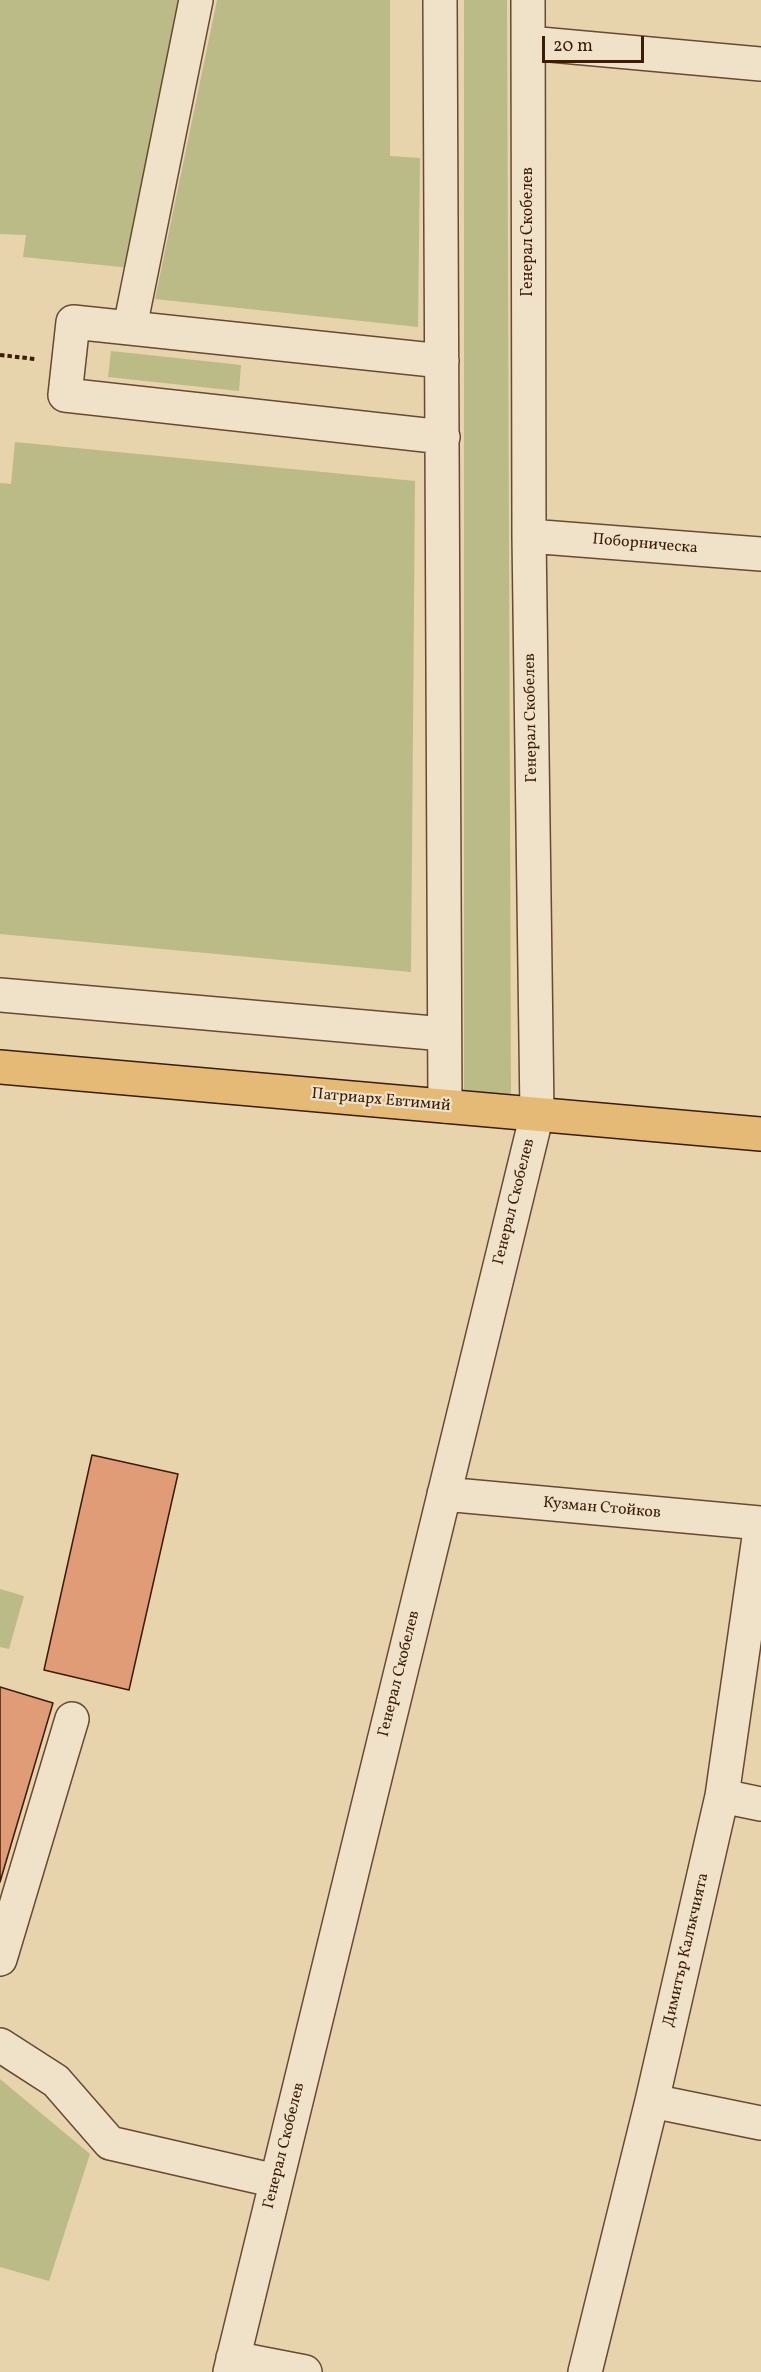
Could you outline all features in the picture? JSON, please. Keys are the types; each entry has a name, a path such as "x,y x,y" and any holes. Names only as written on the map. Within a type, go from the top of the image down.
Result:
{"main road":[{"name":"Патриарх Евтимий","path":"0,1067 761,1134"}],"street":[{"path":"130,327 196,0"},
{"path":"440,0 445,1106"},
{"name":"Генерал Скобелев","path":"231,2365 537,1114 529,536 528,0"},
{"path":"529,43 761,64"},
{"path":"442,361 73,322 65,395 443,437"},
{"name":"Поборническа","path":"529,536 761,554"},
{"path":"0,995 444,1034"},
{"name":"Кузман Стойков","path":"444,1494 761,1523"},
{"name":"Димитър Калъкчията","path":"585,2372 652,2101 722,1796 761,1523"},
{"path":"0,1959 72,1719"},
{"path":"722,1796 761,1804"},
{"path":"0,2045 56,2080 110,2143 276,2181"},
{"path":"652,2101 761,2123"},
{"path":"231,2365 305,2372"}],"green space":[{"path":"0,0 183,0 131,268 23,257 26,235 0,234"},
{"path":"217,0 390,0 390,156 420,158 418,327 155,299"},
{"path":"464,0 507,0 511,1094 464,1092"},
{"path":"111,351 241,365 239,391 108,377"},
{"path":"15,442 415,481 411,972 0,934 0,483 11,484"},
{"path":"0,1589 24,1596 9,1649 0,1647"},
{"path":"0,2079 90,2154 49,2281 0,2267"}],"building":[{"path":"92,1455 178,1474 129,1690 44,1670"},
{"path":"0,1687 53,1703 0,1882"}]}
